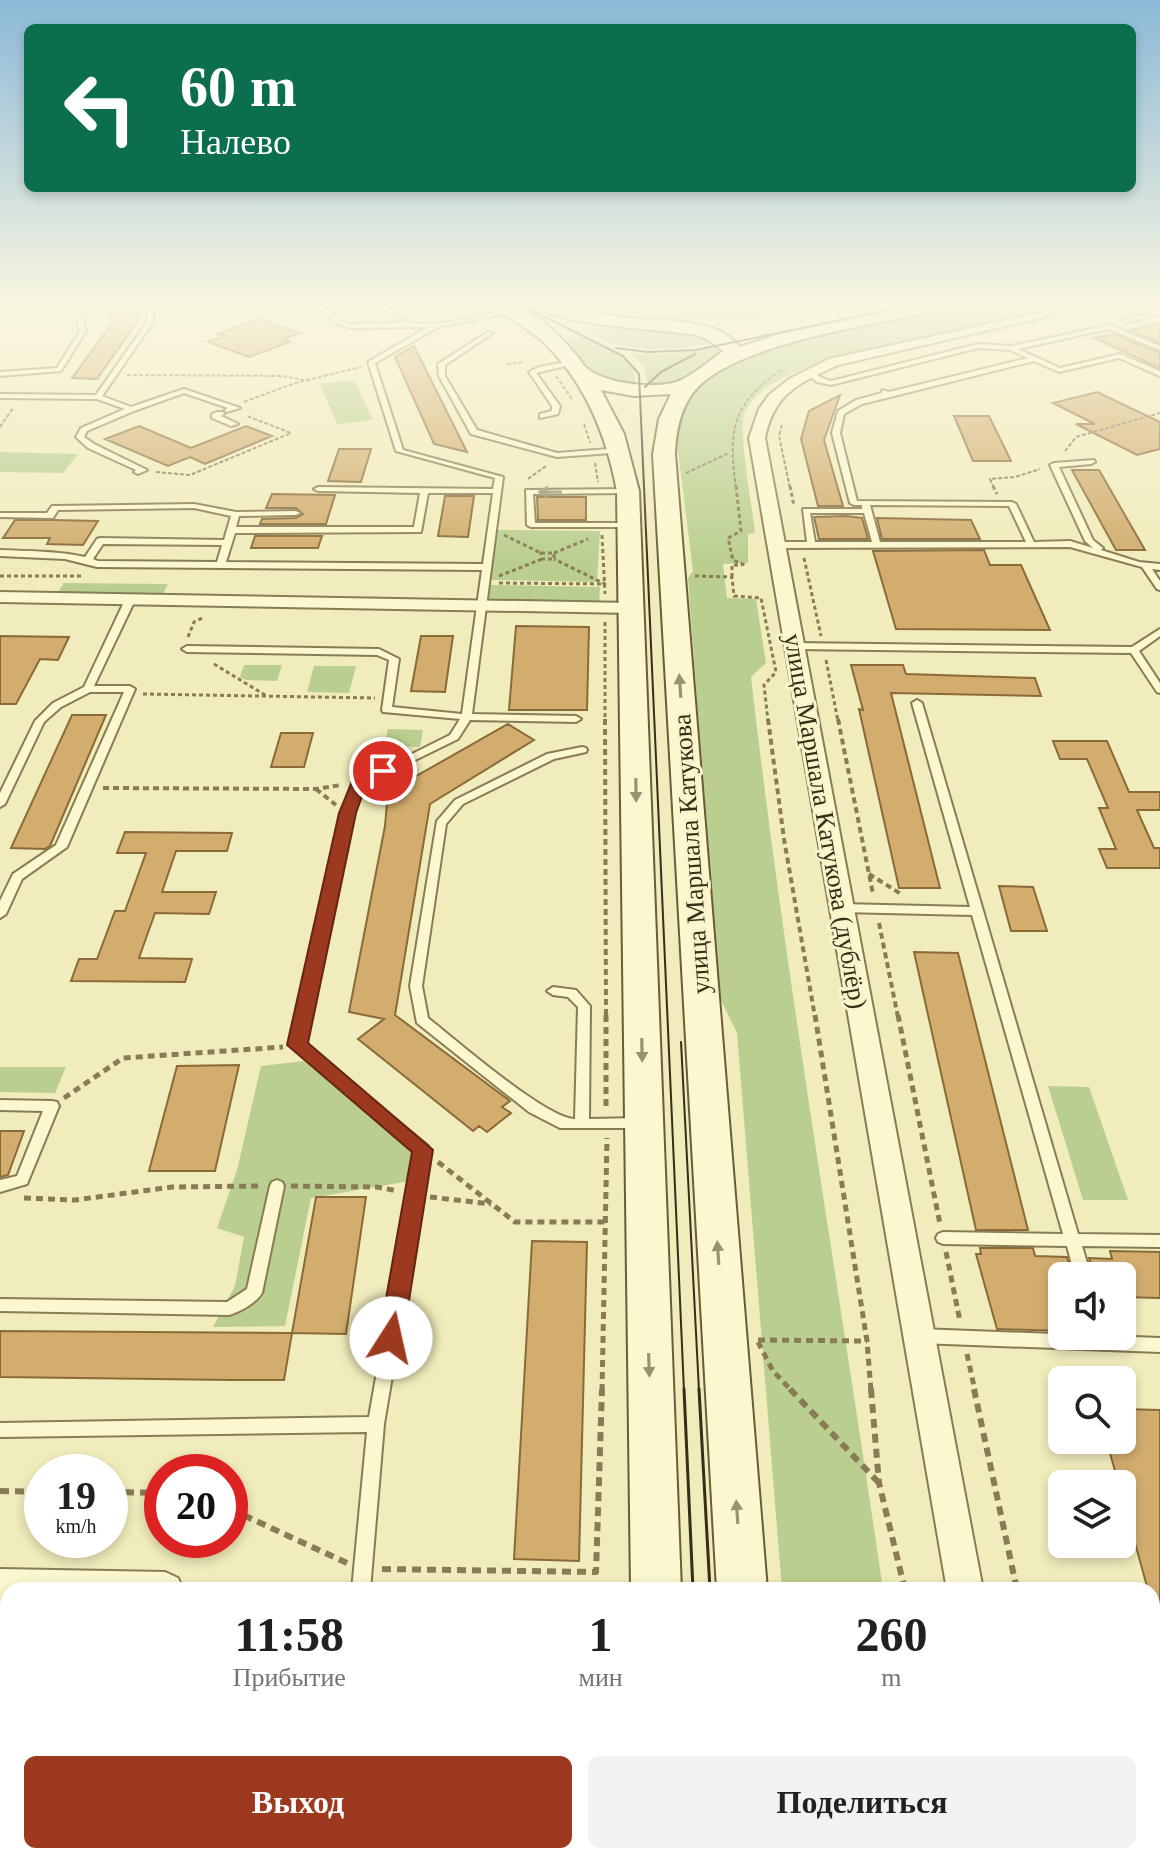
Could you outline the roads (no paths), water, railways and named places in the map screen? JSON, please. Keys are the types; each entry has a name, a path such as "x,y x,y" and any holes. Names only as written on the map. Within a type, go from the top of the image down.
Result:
{"main road":[{"name":"улица Маршала Катукова","path":"590,389 607,413 622,450 628,491 629,525 618,608 643,1123 656,1582"},
{"path":"628,389 669,389"},
{"name":"улица Маршала Катукова","path":"686,389 667,420 664,454 741,1582"}],"street":[{"name":"улица Маршала Катукова (дублёр)","path":"784,389 768,402 760,419 757,438 964,1582"},
{"path":"0,597 618,608"}],"lane":[{"path":"98,397 103,389"},
{"path":"361,1582 376,1424 423,1150 297,1045 348,813 359,783 454,737 467,717 499,477 400,451 379,389"},
{"path":"449,389 474,432 557,455 622,450"},
{"path":"543,416 555,412 556,406 544,389"},
{"path":"866,507 854,503 836,433 841,413 859,402 905,389"},
{"path":"142,470 91,446 80,437 84,430 131,409 184,391 231,409"},
{"path":"0,396 98,397 131,409"},
{"path":"220,414 215,416 234,424"},
{"path":"1091,462 1054,465 1089,541 1106,552"},
{"path":"318,489 497,491"},
{"path":"230,530 418,530 424,491"},
{"path":"628,491 529,492 531,525 601,529 629,525"},
{"path":"806,544 806,511 1012,504 1031,544"},
{"path":"0,515 50,516 55,508 178,506 236,514 296,513"},
{"path":"866,507 876,543"},
{"path":"221,563 236,514"},
{"path":"89,558 100,541 225,543"},
{"path":"776,545 1070,544 1106,552 1146,567 1160,567"},
{"path":"0,553 45,553 57,558 89,558 97,564 487,567"},
{"path":"1146,567 1160,587"},
{"path":"88,689 130,600"},
{"path":"794,646 1134,650 1160,632"},
{"path":"188,649 379,652 394,659 387,710 467,717 576,719"},
{"path":"1134,650 1160,690"},
{"path":"0,804 40,721 57,705 88,689 130,689 61,847 17,877 0,914"},
{"path":"917,703 1079,1262"},
{"path":"582,750 551,756 459,802 441,823 416,986 422,1020 534,1108 565,1124 643,1123"},
{"path":"841,908 978,911"},
{"path":"553,991 572,993 584,1006 582,1123"},
{"path":"0,1105 52,1106 22,1180 0,1186"},
{"path":"0,1305 229,1309 254,1293 277,1186"},
{"path":"943,1238 1160,1241"},
{"path":"918,1336 1048,1339"},
{"path":"1136,1343 1160,1345"},
{"path":"0,1430 376,1424"}],"tram line":[{"path":"640,389 684,1391"},
{"path":"681,1042 699,1391"},
{"path":"684,1389 693,1582"},
{"path":"699,1389 710,1582"}]}
